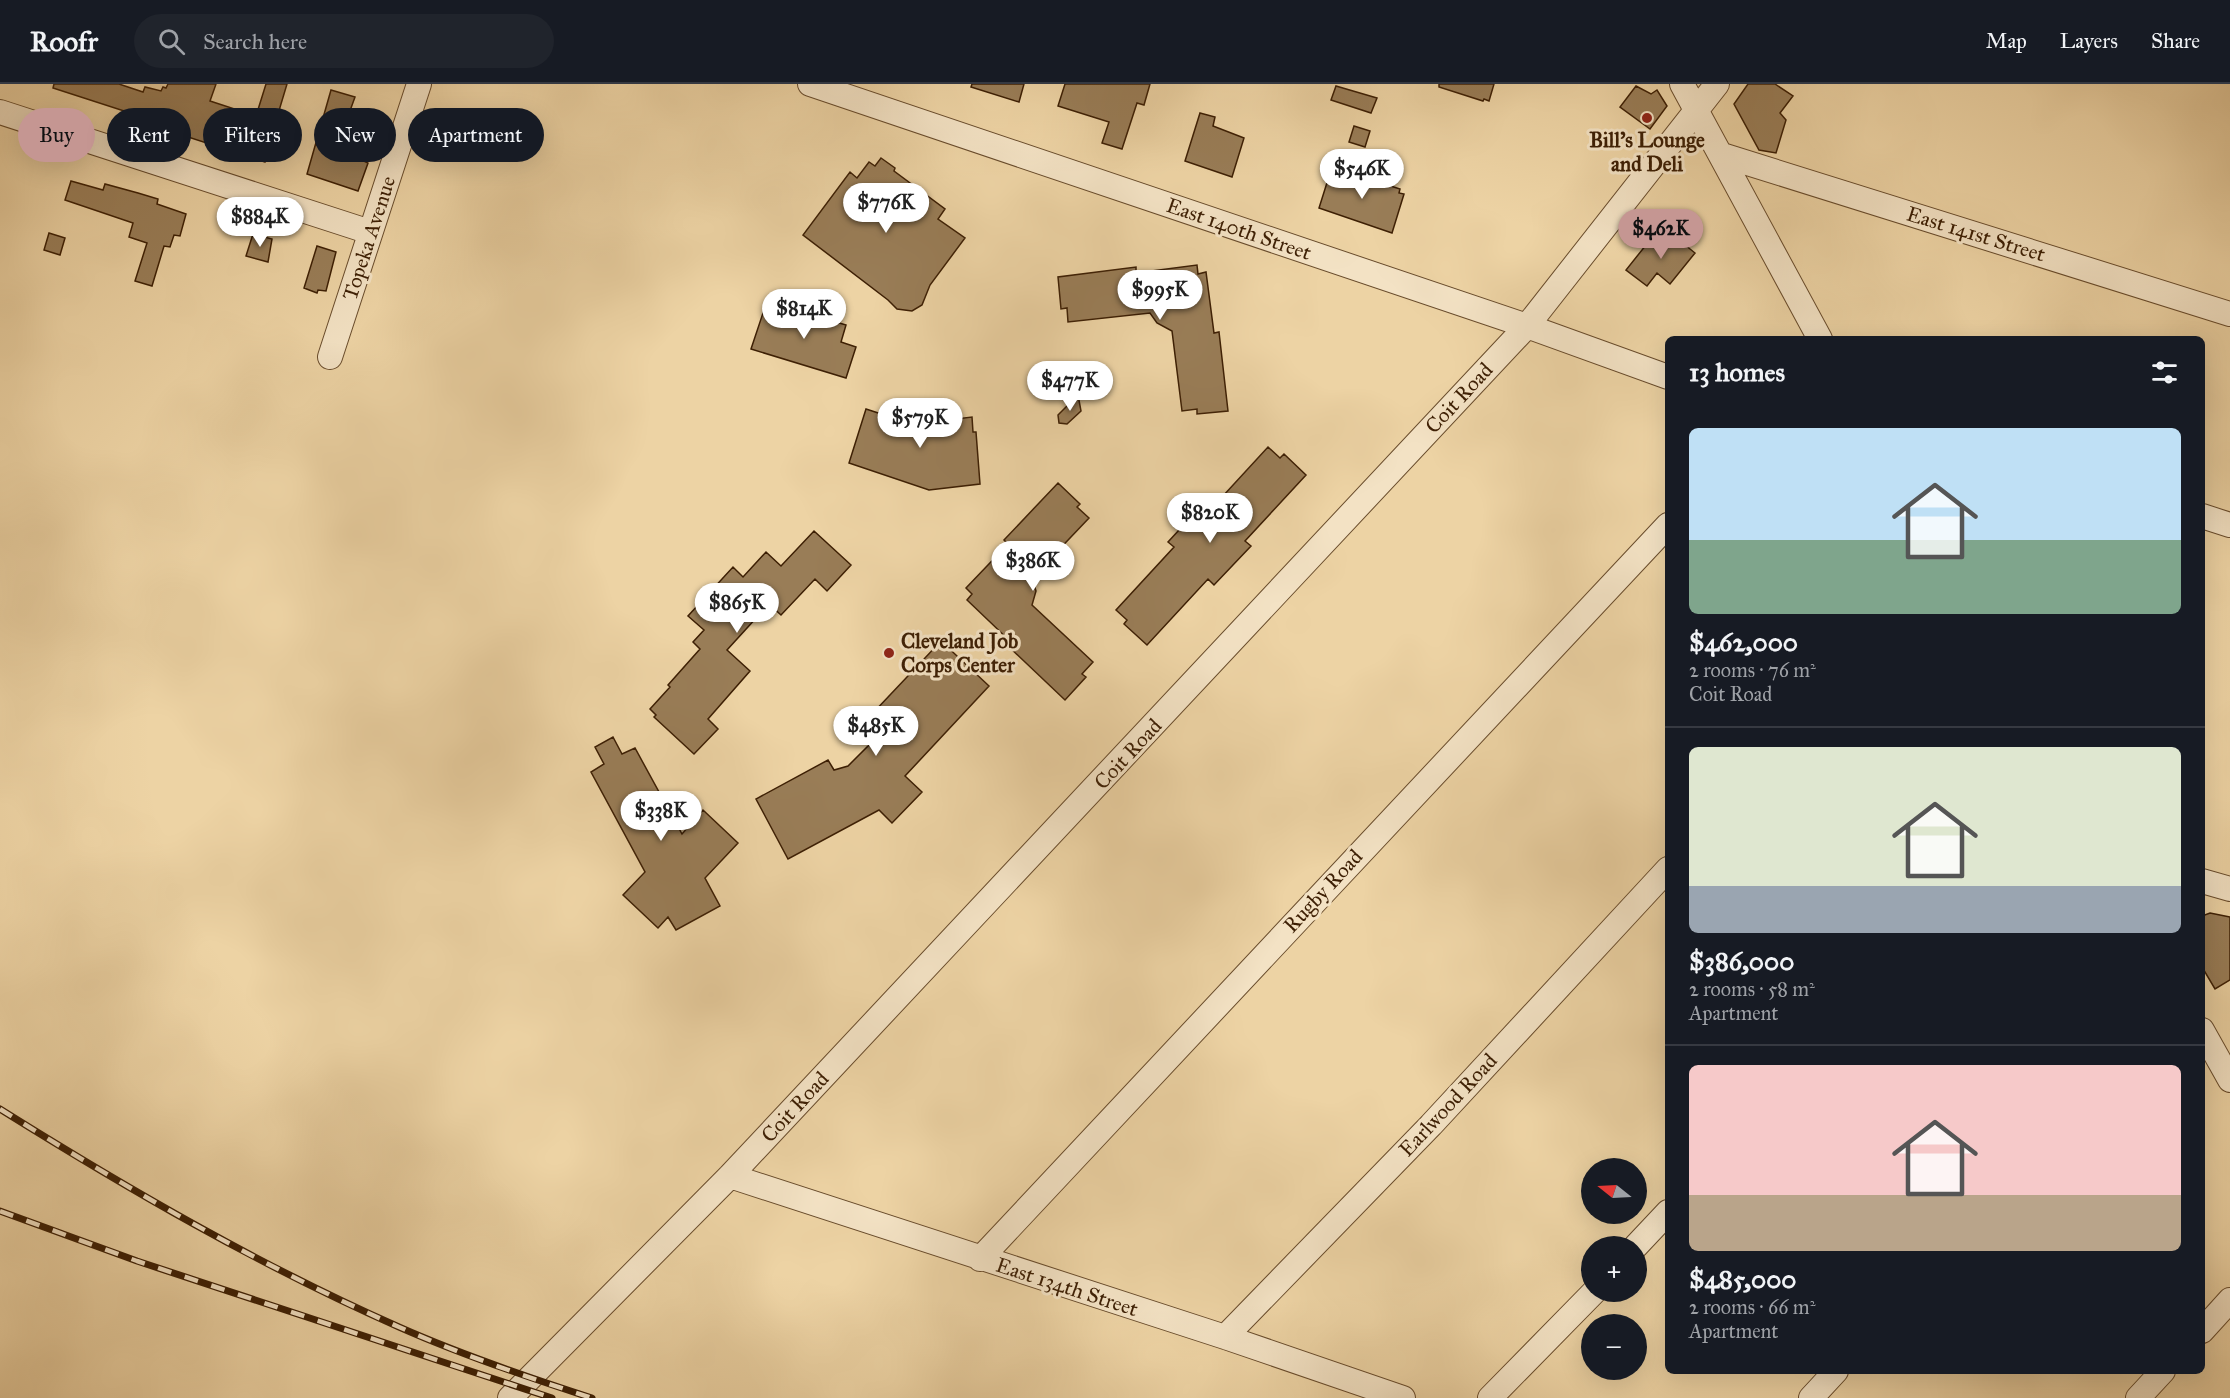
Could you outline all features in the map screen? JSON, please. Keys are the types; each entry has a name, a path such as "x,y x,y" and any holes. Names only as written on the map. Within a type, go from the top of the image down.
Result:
{"street":[{"name":"Topeka Avenue","path":"330,357 419,84"},
{"name":"East 140th Street","path":"810,84 1527,326 1665,376"},
{"path":"1682,84 1722,154 1818,336"},
{"name":"Coit Road","path":"510,1398 730,1176 1527,326 1717,84"},
{"path":"0,112 370,232"},
{"name":"East 141st Street","path":"1722,154 2230,314"},
{"path":"2205,517 2230,525"},
{"name":"Rugby Road","path":"980,1259 1665,528"},
{"name":"Earlwood Road","path":"1225,1337 1439,1116 1665,872"},
{"path":"2205,1035 2230,1080"},
{"name":"East 134th Street","path":"730,1176 1225,1337 1403,1398"},
{"path":"1645,1236 1665,1215"},
{"path":"2205,1327 2230,1300"},
{"path":"1490,1398 1584,1302"},
{"path":"1811,1398 1833,1374"},
{"path":"2138,1398 2160,1374"}],"building":[{"path":"54,84 119,84 143,92 145,87 161,91 168,84 216,84 210,101 231,108 203,108 203,142 191,138 191,108 115,108 53,88"},
{"path":"266,84 287,84 280,108 258,108"},
{"path":"972,84 1024,84 1019,102 971,87"},
{"path":"1065,84 1150,84 1144,105 1137,103 1122,149 1102,143 1109,122 1058,106"},
{"path":"1439,84 1494,84 1489,101 1484,99 1483,101 1439,87"},
{"path":"1748,84 1775,84 1793,96 1780,113 1786,120 1776,153 1759,150 1734,104"},
{"path":"1336,86 1377,98 1371,113 1331,100"},
{"name":"Bill's Lounge and Deli","path":"1636,86 1651,94 1657,90 1667,106 1650,129 1620,107"},
{"path":"331,90 355,97 351,108 326,108"},
{"path":"1200,113 1215,117 1213,126 1244,138 1232,177 1185,161"},
{"path":"1354,126 1370,131 1365,147 1349,142"},
{"path":"314,150 314,162 368,163 358,191 307,174"},
{"path":"881,158 895,168 894,171 945,209 938,219 965,238 930,285 922,305 912,311 897,309 803,235 850,172 857,178 869,162 875,166"},
{"path":"1331,170 1340,173 1341,170 1400,189 1399,193 1404,194 1392,233 1319,208"},
{"path":"71,181 103,190 105,184 138,193 158,199 157,204 186,214 180,236 174,235 170,247 164,246 152,286 135,281 147,243 129,237 133,223 65,200"},
{"path":"49,233 65,238 60,255 44,250"},
{"path":"253,234 272,239 268,262 246,256"},
{"path":"1654,235 1667,245 1674,236 1695,253 1670,284 1657,273 1647,286 1626,270"},
{"path":"317,246 336,252 326,291 318,290 317,293 304,288"},
{"path":"1197,265 1198,274 1206,272 1214,333 1219,332 1228,411 1197,414 1197,409 1182,411 1172,331 1157,323 1150,313 1068,322 1067,308 1061,309 1058,277 1136,267 1136,273"},
{"path":"767,301 846,325 841,342 856,347 846,378 751,349"},
{"path":"1078,395 1081,411 1067,424 1059,423 1058,415"},
{"path":"945,404 948,420 972,417 973,432 976,432 980,484 929,490 849,463 866,409 921,427 919,408"},
{"path":"1268,447 1280,458 1284,454 1306,475 1245,541 1251,546 1214,585 1208,579 1147,645 1124,624 1127,620 1116,610 1174,547 1168,542 1204,503 1211,509"},
{"path":"1058,483 1080,504 1077,507 1089,518 1032,578 1036,591 1032,605 1093,662 1082,674 1086,677 1065,700 1008,646 1011,642 967,600 972,594 966,588 1008,544 1004,540"},
{"path":"814,531 851,565 827,591 815,579 781,615 769,604 727,650 750,671 708,719 718,729 694,754 654,717 656,715 650,709 700,649 693,642 704,630 688,616 733,567 743,577 766,552 781,566"},
{"path":"941,641 989,686 905,776 922,792 892,823 879,810 788,859 756,799 828,760 834,770 848,766 869,745 855,732"},
{"path":"613,737 622,754 635,748 682,834 703,810 738,843 705,878 720,906 676,930 668,917 658,928 623,895 645,872 591,772 604,764 595,747"},
{"path":"2210,913 2230,917 2230,980 2215,989 2205,972 2205,915"}],"railway":[{"path":"0,1109 196,1225 347,1303 447,1347 592,1398"},
{"path":"0,1211 137,1261 552,1398"}],"place":[{"name":"Bill's Lounge and Deli","path":"1647,118"},
{"name":"Cleveland Job Corps Center","path":"889,653"}]}
